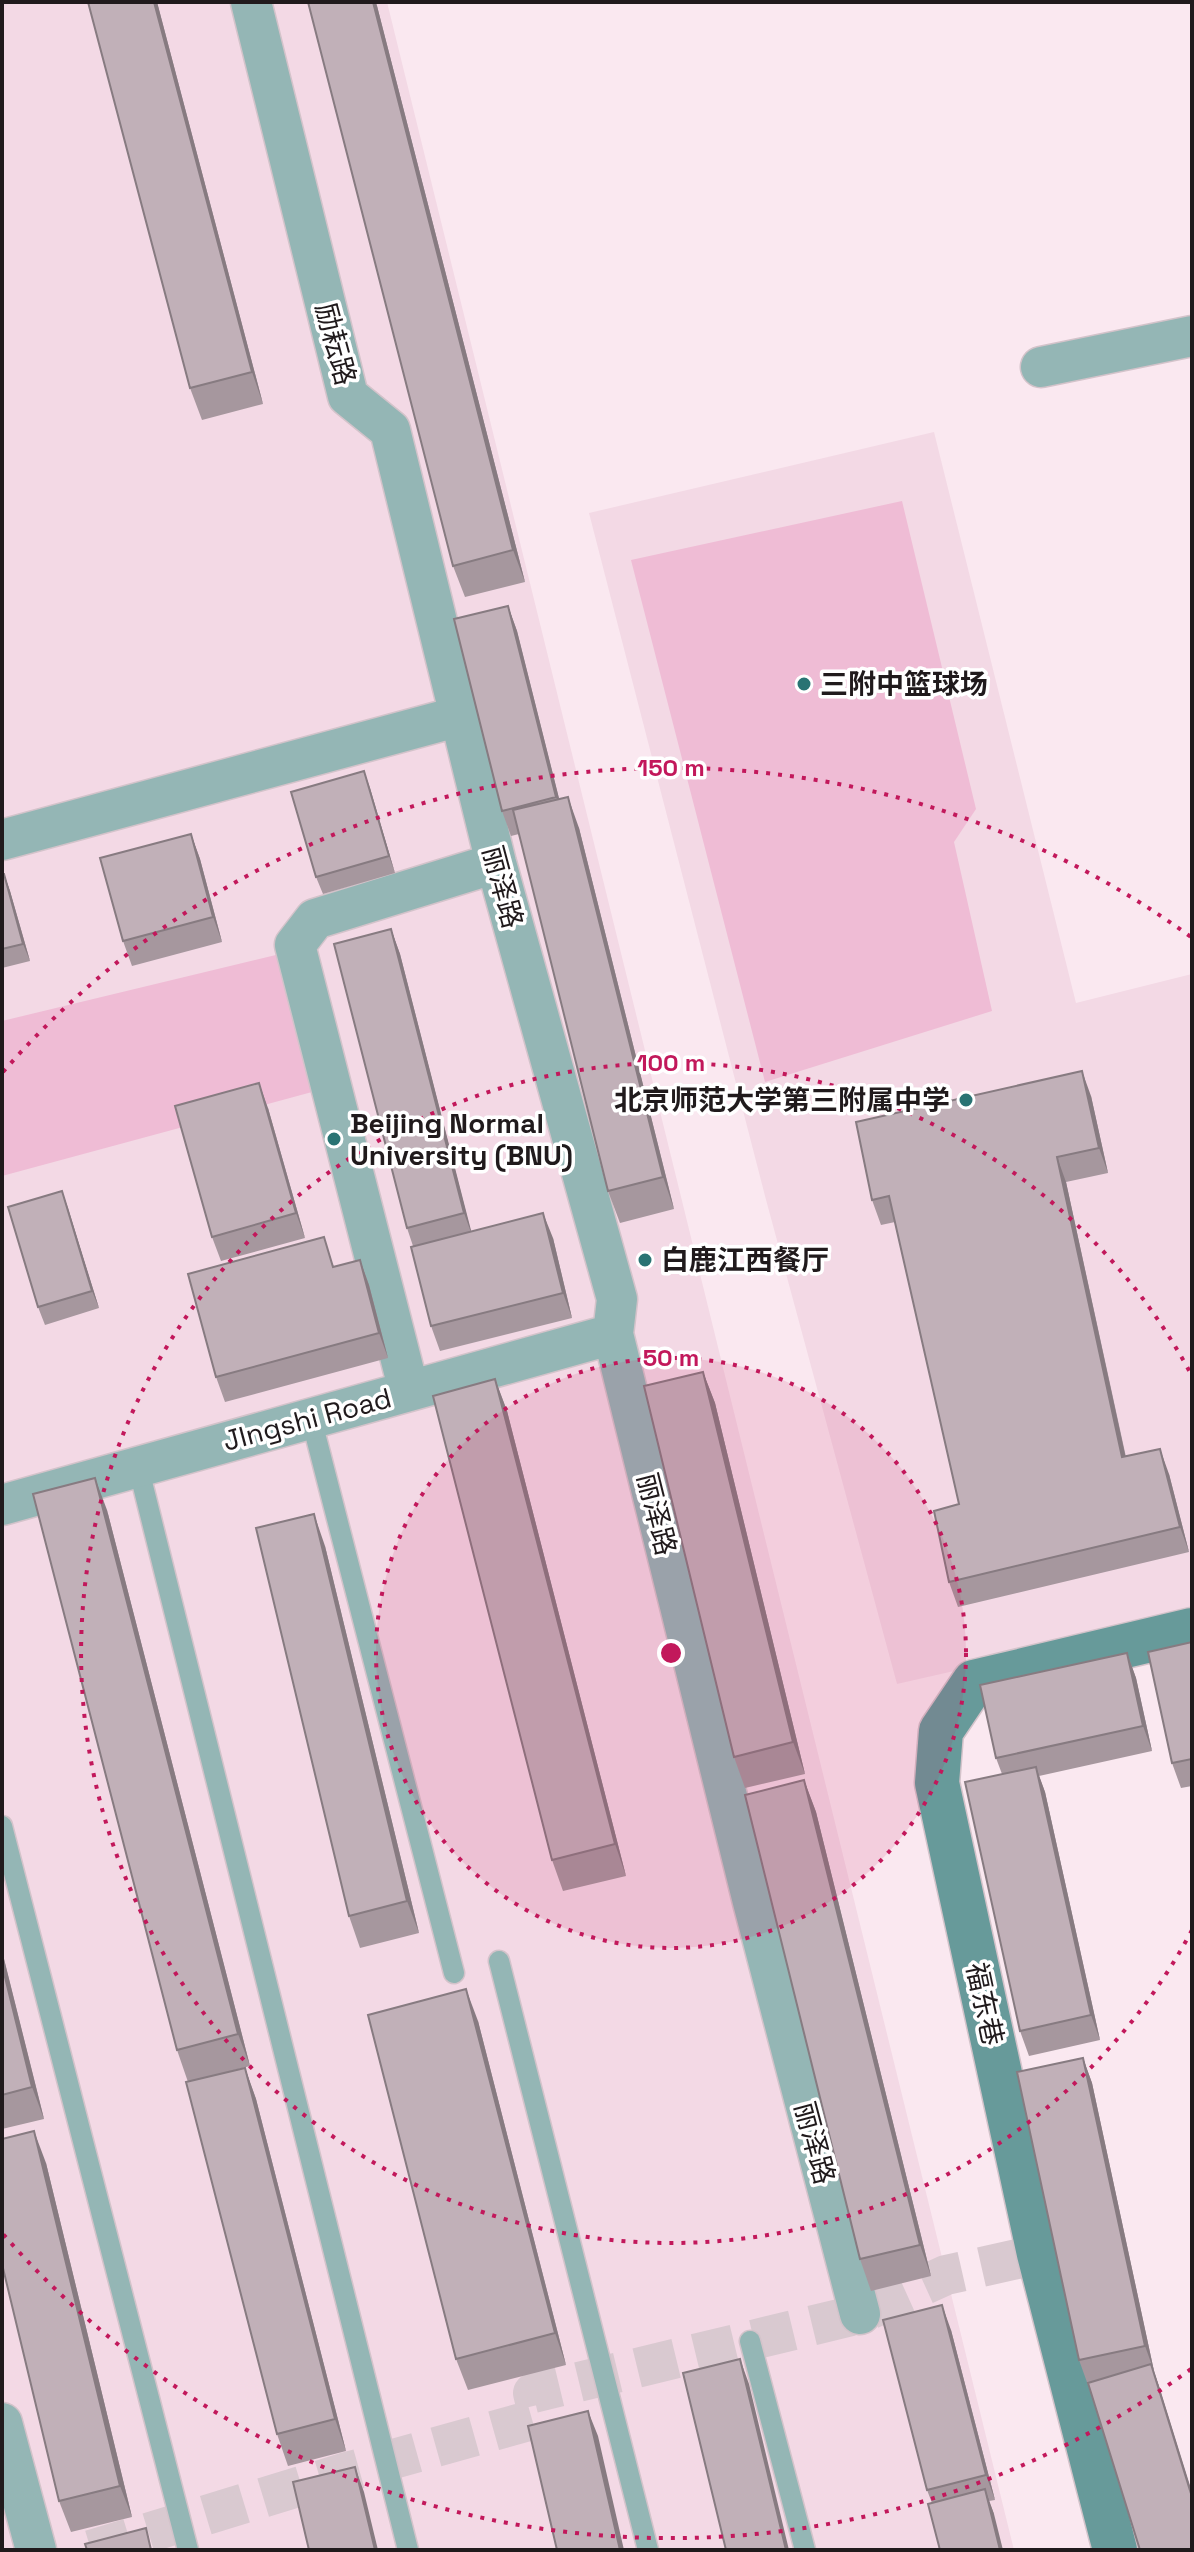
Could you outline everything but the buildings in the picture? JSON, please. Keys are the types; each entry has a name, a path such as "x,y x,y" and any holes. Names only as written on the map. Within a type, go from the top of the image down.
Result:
{"street":[{"name":"励耘路","path":"251,2 348,396 390,430 460,716"},
{"path":"1041,367 1192,336"},
{"path":"2,840 460,716"},
{"name":"丽泽路","path":"460,716 496,863 617,1299 613,1334 753,1902 860,2314"},
{"path":"409,1391 295,945 315,919 496,863"},
{"name":"JIngshi Road","path":"2,1505 613,1334"},
{"name":"福东巷","path":"1115,2550 1039,2254 937,1783 941,1731 974,1682 1192,1630"},
{"path":"2,2423 36,2550"}],"lane":[{"path":"311,1418 454,1973"},
{"path":"138,1466 408,2550"},
{"path":"2,1826 188,2550"},
{"path":"499,1961 648,2550"},
{"path":"750,2341 805,2550"}],"shaded area":[{"name":"Beijing Normal University (BNU)","path":"2,2 387,2 1014,2550 2,2550"},
{"name":"北京师范大学第三附属中学","path":"934,432 1076,1003 1192,974 1192,1617 897,1684 765,1196 589,513"},
{"name":"三附中篮球场","path":"902,501 976,809 954,842 992,1011 765,1082 631,560"},
{"path":"280,954 312,1092 2,1176 2,1021"}],"tunnel":[{"path":"91,2550 347,2472 539,2418 533,2393 860,2314 946,2275 1039,2254"}],"place":[{"name":"三附中篮球场","path":"804,684"},
{"name":"北京师范大学第三附属中学","path":"966,1100"},
{"name":"Beijing Normal University (BNU)","path":"334,1139"},
{"name":"白鹿江西餐厅","path":"645,1260"}]}
